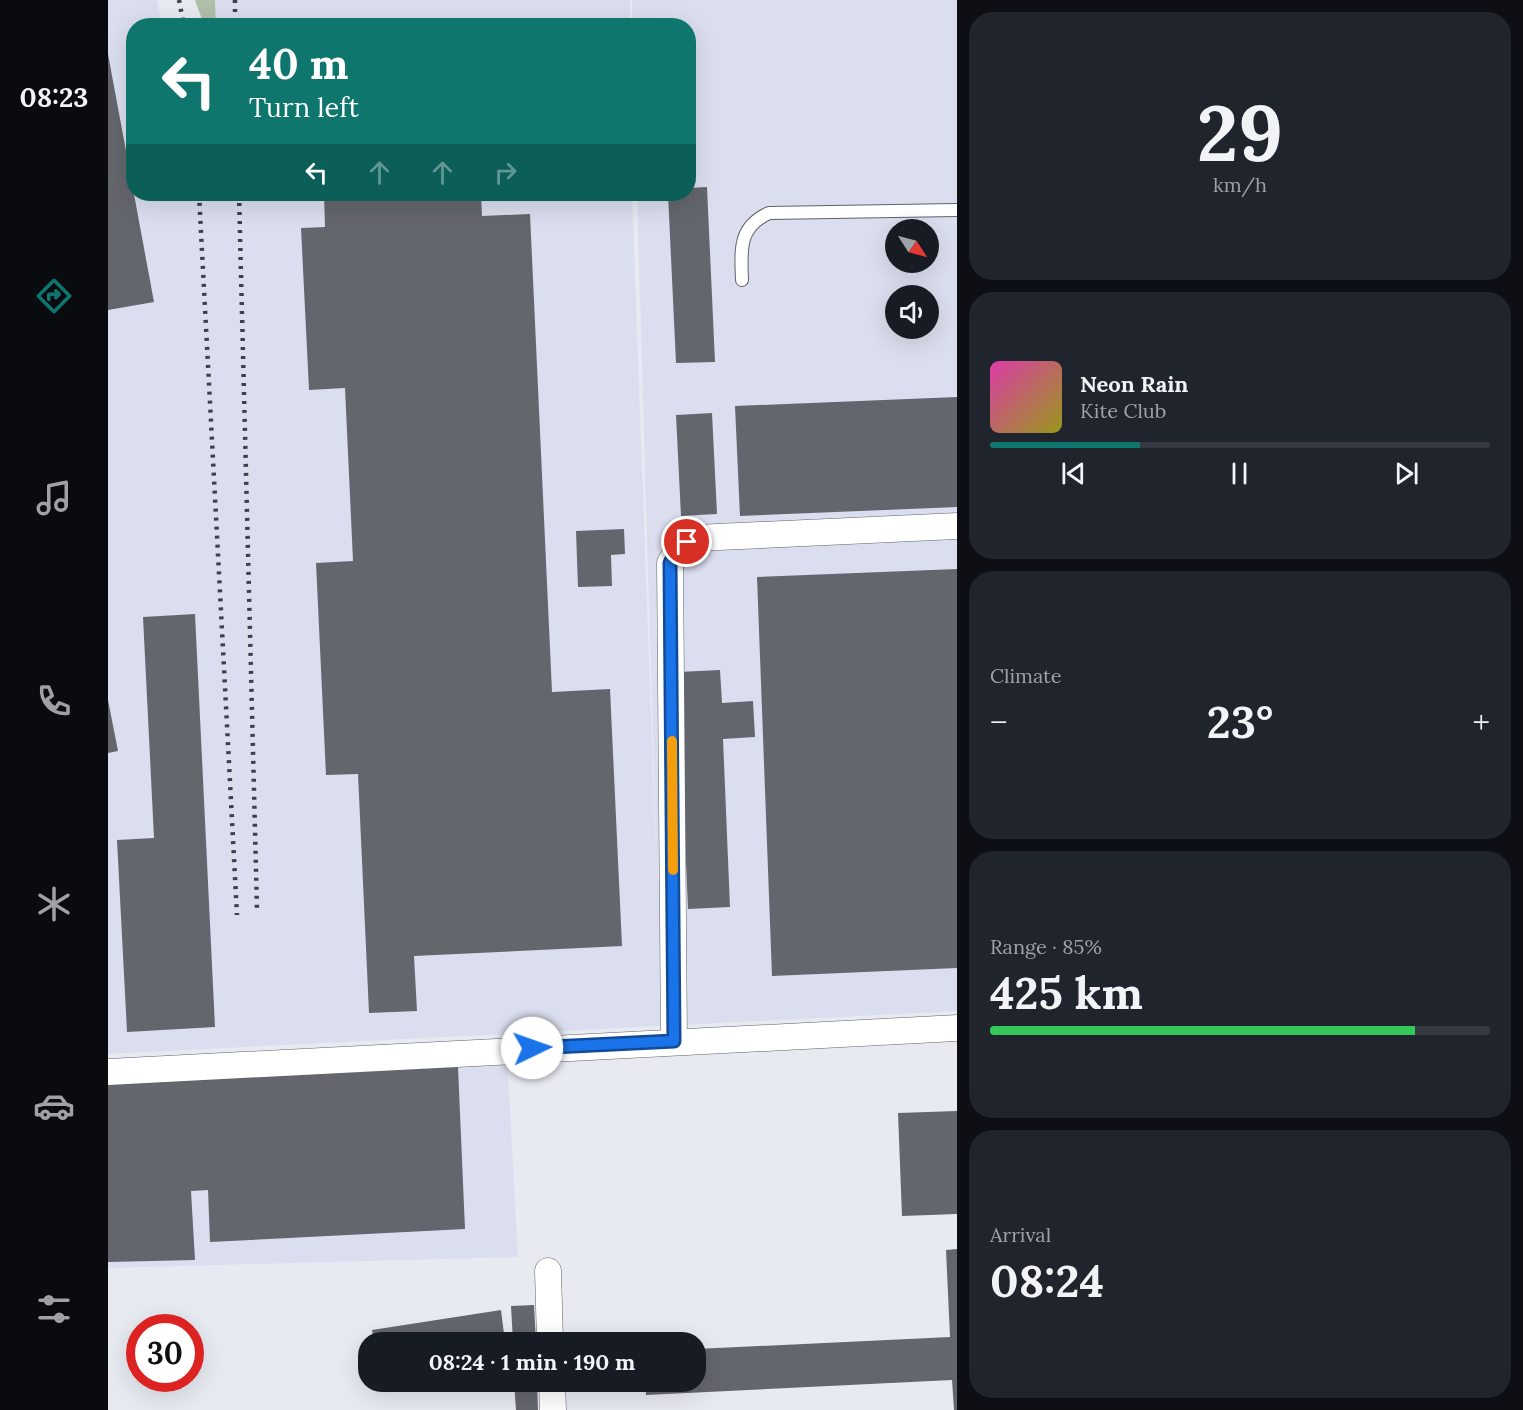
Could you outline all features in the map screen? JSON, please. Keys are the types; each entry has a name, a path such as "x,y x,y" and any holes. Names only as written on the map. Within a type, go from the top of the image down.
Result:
{"street":[{"path":"674,1041 670,563 674,555 696,538 957,526"},
{"path":"108,1072 957,1028"},
{"path":"548,1271 550,1332"},
{"path":"552,1392 553,1410"}],"lane":[{"path":"742,280 741,242 751,224 770,213 957,210"}],"shaded area":[{"path":"108,0 157,0 161,18 126,18 126,201 632,201 657,878 637,201 696,201 696,18 632,18 632,0 957,0 957,1011 108,1054"},
{"path":"215,0 630,0 630,18 216,18"},
{"path":"507,1055 518,1257 108,1268 108,1078"}],"green space":[{"path":"195,0 215,0 216,18 201,18"}],"building":[{"path":"108,54 126,151 126,201 135,201 154,302 108,310"},
{"path":"707,187 715,362 676,363 668,201 696,201 696,188"},
{"path":"324,201 481,201 482,216 530,214 552,692 610,689 622,946 414,956 417,1011 369,1013 358,774 326,775 316,563 353,561 345,388 309,390 301,228 325,227"},
{"path":"957,397 957,507 740,516 735,406"},
{"path":"712,413 717,514 681,516 676,415"},
{"path":"624,529 625,554 611,555 612,586 578,587 576,531"},
{"path":"957,569 957,968 772,976 757,577"},
{"path":"195,614 215,1027 127,1032 117,840 154,838 143,617"},
{"path":"720,670 722,703 753,701 755,737 723,739 730,907 688,909 678,672"},
{"path":"108,700 118,751 108,753"},
{"path":"458,1067 465,1229 210,1242 208,1190 191,1191 195,1260 108,1262 108,1082"},
{"path":"957,1111 957,1214 902,1216 898,1113"},
{"path":"957,1249 957,1410 954,1410 952,1380 646,1395 646,1392 706,1392 706,1349 950,1337 946,1250"},
{"path":"534,1305 535,1332 512,1332 511,1306"},
{"path":"501,1310 504,1332 372,1332 372,1330"},
{"path":"515,1392 537,1392 538,1410 516,1410"}],"railway":[{"path":"179,0 182,18"},
{"path":"235,0 235,18"},
{"path":"199,201 237,915"},
{"path":"239,201 257,910"}],"slow traffic":[{"path":"672,741 673,870"}],"route":[{"path":"532,1048 674,1041 670,563 674,555 687,542"}]}
